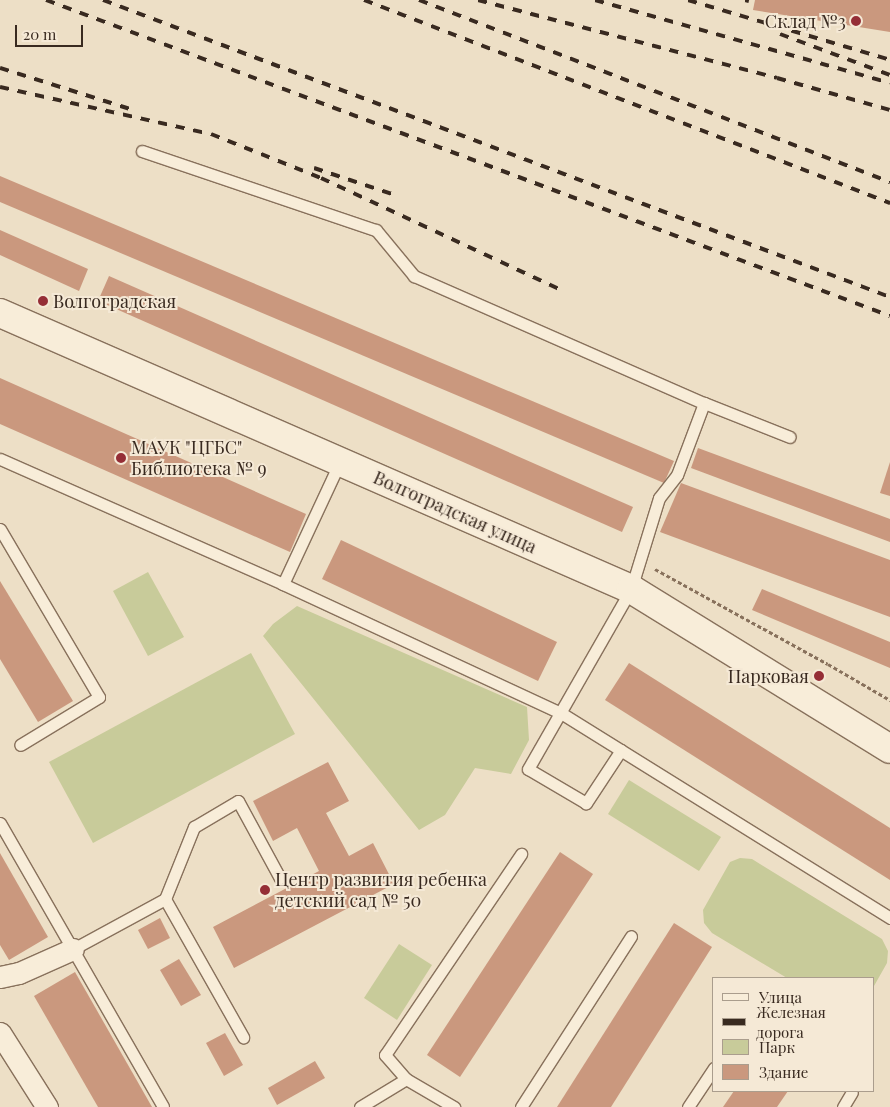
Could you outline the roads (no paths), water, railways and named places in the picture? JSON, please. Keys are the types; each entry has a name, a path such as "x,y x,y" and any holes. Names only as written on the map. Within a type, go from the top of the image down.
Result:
{"street":[{"name":"Волгоградская улица","path":"0,313 631,589 890,749"},
{"path":"0,978 19,973 73,950"},
{"path":"0,1033 47,1107"}],"lane":[{"path":"142,151 376,230 414,276 704,403 790,437"},
{"path":"621,750 586,803 528,769 631,589 659,498 676,475 704,403"},
{"path":"0,459 283,584 561,713 890,918"},
{"path":"283,584 340,462"},
{"path":"0,529 99,697 20,744"},
{"path":"73,950 165,899 194,827 238,801 280,878"},
{"path":"0,823 163,1107"},
{"path":"454,1107 406,1079 385,1055 520,854"},
{"path":"165,899 243,1038"},
{"path":"521,1107 631,936"},
{"path":"688,1107 712,1071"},
{"path":"360,1107 406,1079"},
{"path":"843,1107 852,1092"}],"railway":[{"path":"46,0 890,316"},
{"path":"103,0 890,297"},
{"path":"364,0 890,203"},
{"path":"419,0 890,182"},
{"path":"478,0 777,78 890,110"},
{"path":"595,0 890,83"},
{"path":"688,0 890,60"},
{"path":"745,0 749,1"},
{"path":"780,34 890,75"},
{"path":"0,68 136,111"},
{"path":"0,87 211,134 321,178 561,290"},
{"path":"314,168 395,195"}],"place":[{"name":"Склад №3","path":"856,21"},
{"name":"Волгоградская","path":"43,301"},
{"name":"МАУК \"ЦГБС\" Библиотека № 9","path":"121,458"},
{"name":"Парковая","path":"819,676"},
{"name":"Центр развития ребенка детский сад № 50","path":"265,890"}]}
